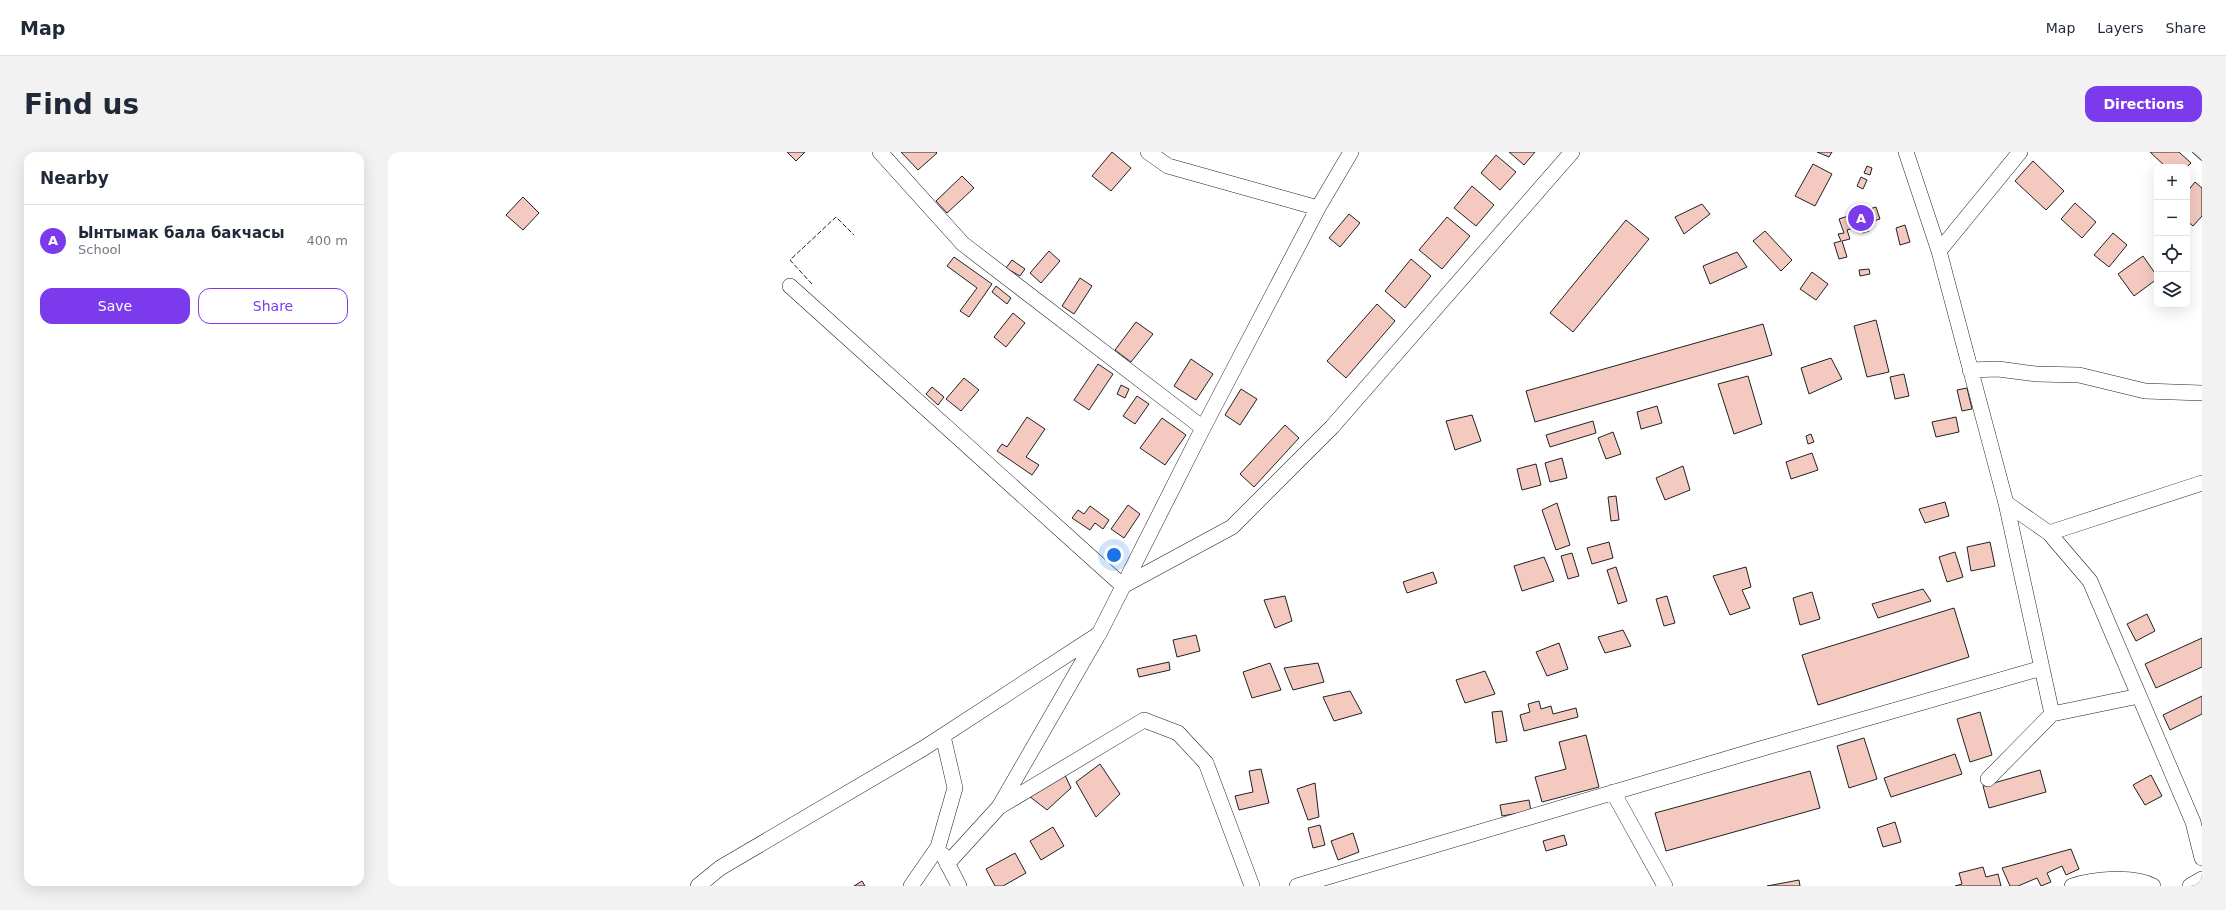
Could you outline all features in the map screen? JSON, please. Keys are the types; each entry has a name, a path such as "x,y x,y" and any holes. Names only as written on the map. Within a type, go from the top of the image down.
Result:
{"street":[{"path":"880,152 963,244 1203,428"},
{"path":"1148,152 1168,166 1318,208"},
{"path":"947,864 999,807 1099,634 1203,428 1318,208 1351,152"},
{"path":"1123,586 1232,527 1332,427 1572,152"},
{"path":"1906,152 1939,251 2006,503 2052,714"},
{"path":"1939,251 2020,152"},
{"path":"790,286 1123,586"},
{"path":"1970,370 1998,369 2036,374 2079,375 2145,391 2202,393"},
{"path":"2049,533 2202,483"},
{"path":"2006,503 2049,533 2090,581 2193,822 2202,858"},
{"path":"698,886 720,868 943,736 1099,634"},
{"path":"1297,886 1613,792 2042,668"},
{"path":"1988,779 2052,714 2139,696"},
{"path":"999,807 1144,720 1178,732 1206,763 1252,886"},
{"path":"912,886 938,847 955,788 943,736"},
{"path":"1613,792 1666,886"},
{"path":"938,847 959,886"},
{"path":"2190,886 2202,879"},
{"path":"2072,886 2093,880 2140,880 2154,886"}],"building":[{"path":"787,152 805,152 796,161"},
{"path":"901,152 936,152 937,153 918,170"},
{"path":"1112,152 1131,168 1111,191 1092,176"},
{"path":"1509,152 1535,152 1524,165"},
{"path":"1817,152 1832,152 1829,157"},
{"path":"2150,152 2179,152 2191,163 2190,164 2163,164"},
{"path":"2192,152 2202,152 2202,161"},
{"path":"1496,155 1516,172 1500,190 1481,173"},
{"path":"2033,161 2064,191 2046,210 2015,181"},
{"path":"1813,164 1832,174 1815,206 1795,196"},
{"path":"1867,166 1872,168 1870,175 1864,173"},
{"path":"962,176 974,188 947,213 936,201"},
{"path":"1861,177 1867,180 1863,189 1857,186"},
{"path":"2195,182 2202,188 2202,216 2193,226 2190,224 2190,188"},
{"path":"1472,186 1494,205 1476,226 1454,208"},
{"path":"523,197 539,213 523,230 506,215"},
{"path":"2075,203 2096,222 2082,238 2061,219"},
{"path":"1702,204 1710,214 1684,234 1675,217"},
{"path":"1876,207 1880,219 1867,223 1869,231 1862,233 1860,226 1847,230 1850,239 1842,241 1847,257 1839,259 1834,243 1841,241 1838,234 1844,233 1839,219"},
{"path":"1349,214 1360,223 1340,247 1329,238"},
{"path":"1447,217 1470,236 1442,269 1419,250"},
{"path":"1626,220 1649,239 1573,332 1550,313"},
{"path":"1905,225 1910,242 1900,245 1896,228"},
{"path":"1765,231 1792,260 1781,271 1753,241"},
{"path":"2113,233 2127,245 2109,267 2094,255"},
{"path":"1049,251 1060,261 1041,283 1030,273"},
{"path":"1737,252 1747,267 1710,284 1703,266"},
{"path":"2143,256 2154,272 2154,281 2134,296 2118,274"},
{"path":"954,257 992,284 969,317 960,311 977,288 947,266"},
{"path":"1411,259 1431,276 1405,308 1385,291"},
{"path":"1012,260 1025,269 1020,276 1006,268"},
{"path":"1869,269 1870,274 1860,276 1859,270"},
{"path":"1812,272 1828,284 1816,300 1800,289"},
{"path":"1080,278 1092,286 1074,314 1062,306"},
{"path":"996,286 1011,298 1007,304 992,292"},
{"path":"1377,304 1395,321 1346,378 1327,361"},
{"path":"1013,313 1025,323 1006,347 994,337"},
{"path":"1876,320 1889,372 1867,377 1854,326"},
{"path":"1136,322 1153,334 1131,362 1115,350"},
{"path":"1763,324 1772,355 1535,422 1526,391"},
{"path":"1831,358 1842,379 1809,394 1801,368"},
{"path":"1191,359 1213,374 1196,400 1174,386"},
{"path":"1098,364 1113,374 1089,410 1074,400"},
{"path":"1904,374 1909,396 1895,399 1890,377"},
{"path":"1748,376 1762,424 1734,434 1718,384"},
{"path":"964,378 979,390 961,411 946,399"},
{"path":"1121,385 1129,389 1125,398 1117,394"},
{"path":"932,387 944,397 938,405 926,394"},
{"path":"1967,388 1972,409 1962,411 1957,390"},
{"path":"1241,389 1257,399 1240,425 1225,415"},
{"path":"1137,396 1149,404 1135,424 1123,416"},
{"path":"1657,406 1662,423 1641,429 1637,412"},
{"path":"1472,415 1481,441 1455,450 1446,421"},
{"path":"1027,417 1045,429 1026,457 1039,465 1032,475 997,451 1002,444 1007,447"},
{"path":"1956,417 1959,432 1936,437 1932,422"},
{"path":"1162,418 1186,435 1165,465 1140,448"},
{"path":"1593,421 1596,433 1550,447 1546,435"},
{"path":"1285,425 1299,438 1254,487 1240,474"},
{"path":"1613,432 1621,454 1606,459 1598,438"},
{"path":"1811,434 1814,442 1808,444 1806,436"},
{"path":"1812,453 1818,470 1791,479 1786,462"},
{"path":"1562,458 1567,478 1550,482 1545,463"},
{"path":"1536,464 1541,485 1522,490 1517,469"},
{"path":"1683,466 1690,490 1665,500 1656,478"},
{"path":"1616,496 1619,520 1611,521 1608,497"},
{"path":"1945,502 1949,516 1925,523 1919,509"},
{"path":"1557,503 1570,545 1556,550 1542,510"},
{"path":"1128,505 1140,514 1124,538 1111,529"},
{"path":"1090,506 1109,520 1103,529 1095,523 1090,530 1072,518 1078,510 1084,514"},
{"path":"1609,542 1613,558 1592,564 1587,548"},
{"path":"1990,542 1995,566 1971,571 1967,547"},
{"path":"1955,552 1963,577 1947,582 1939,557"},
{"path":"1572,553 1579,576 1568,579 1561,556"},
{"path":"1544,557 1554,581 1522,591 1514,566"},
{"path":"1616,567 1627,601 1618,604 1607,570"},
{"path":"1746,567 1751,587 1742,590 1750,608 1730,615 1713,576"},
{"path":"1433,572 1437,583 1407,593 1403,582"},
{"path":"1923,589 1931,601 1878,618 1872,604"},
{"path":"1812,592 1820,619 1800,625 1793,598"},
{"path":"1285,596 1292,621 1275,628 1264,600"},
{"path":"1667,596 1675,623 1664,626 1656,599"},
{"path":"1954,608 1969,657 1818,705 1802,655"},
{"path":"2147,614 2155,631 2136,641 2127,624"},
{"path":"1623,630 1631,646 1605,653 1598,637"},
{"path":"1196,635 1200,651 1177,657 1173,640"},
{"path":"2202,638 2202,667 2156,688 2145,664"},
{"path":"1559,643 1568,669 1547,676 1536,652"},
{"path":"1169,662 1170,670 1139,677 1137,669"},
{"path":"1270,663 1281,690 1252,698 1243,672"},
{"path":"1318,663 1324,682 1293,690 1284,668"},
{"path":"1485,671 1495,694 1465,703 1456,680"},
{"path":"1350,691 1362,713 1334,721 1323,697"},
{"path":"2202,696 2202,714 2170,730 2163,715"},
{"path":"1539,701 1541,709 1551,706 1553,714 1576,708 1578,717 1524,731 1520,715 1530,712 1528,704"},
{"path":"1502,711 1507,741 1496,743 1492,712"},
{"path":"1980,712 1992,755 1970,762 1957,719"},
{"path":"1586,735 1599,787 1542,802 1535,777 1566,769 1559,742"},
{"path":"1864,738 1877,779 1849,788 1837,746"},
{"path":"1955,754 1962,774 1891,797 1884,778"},
{"path":"1100,764 1120,794 1096,817 1076,782"},
{"path":"1261,769 1269,803 1239,810 1235,796 1253,792 1249,771"},
{"path":"2040,770 2046,792 1989,808 1983,786"},
{"path":"1810,771 1820,808 1666,851 1655,813"},
{"path":"1064,773 1071,788 1047,810 1029,796"},
{"path":"2151,775 2162,796 2145,805 2133,785"},
{"path":"1315,783 1319,817 1308,820 1297,789"},
{"path":"1529,800 1531,811 1502,816 1500,805"},
{"path":"1895,822 1901,842 1883,847 1877,828"},
{"path":"1320,825 1325,845 1313,848 1308,828"},
{"path":"1053,827 1064,846 1041,860 1030,841"},
{"path":"1353,833 1359,852 1338,860 1331,841"},
{"path":"1564,835 1567,845 1546,851 1543,841"},
{"path":"2071,849 2079,869 2066,875 2062,866 2047,873 2051,882 2041,886 2037,878 2018,886 2010,886 2002,868"},
{"path":"1015,853 1026,873 1003,886 995,886 986,869"},
{"path":"1983,867 1986,877 1998,874 2001,886 1955,886 1962,884 1959,873"},
{"path":"1799,880 1800,886 1767,886"},
{"path":"862,881 865,886 854,886"}],"fence":[{"path":"812,284 790,260 836,217 854,235"}],"place":[{"name":"Ынтымак бала бакчасы","path":"1861,218"}]}
